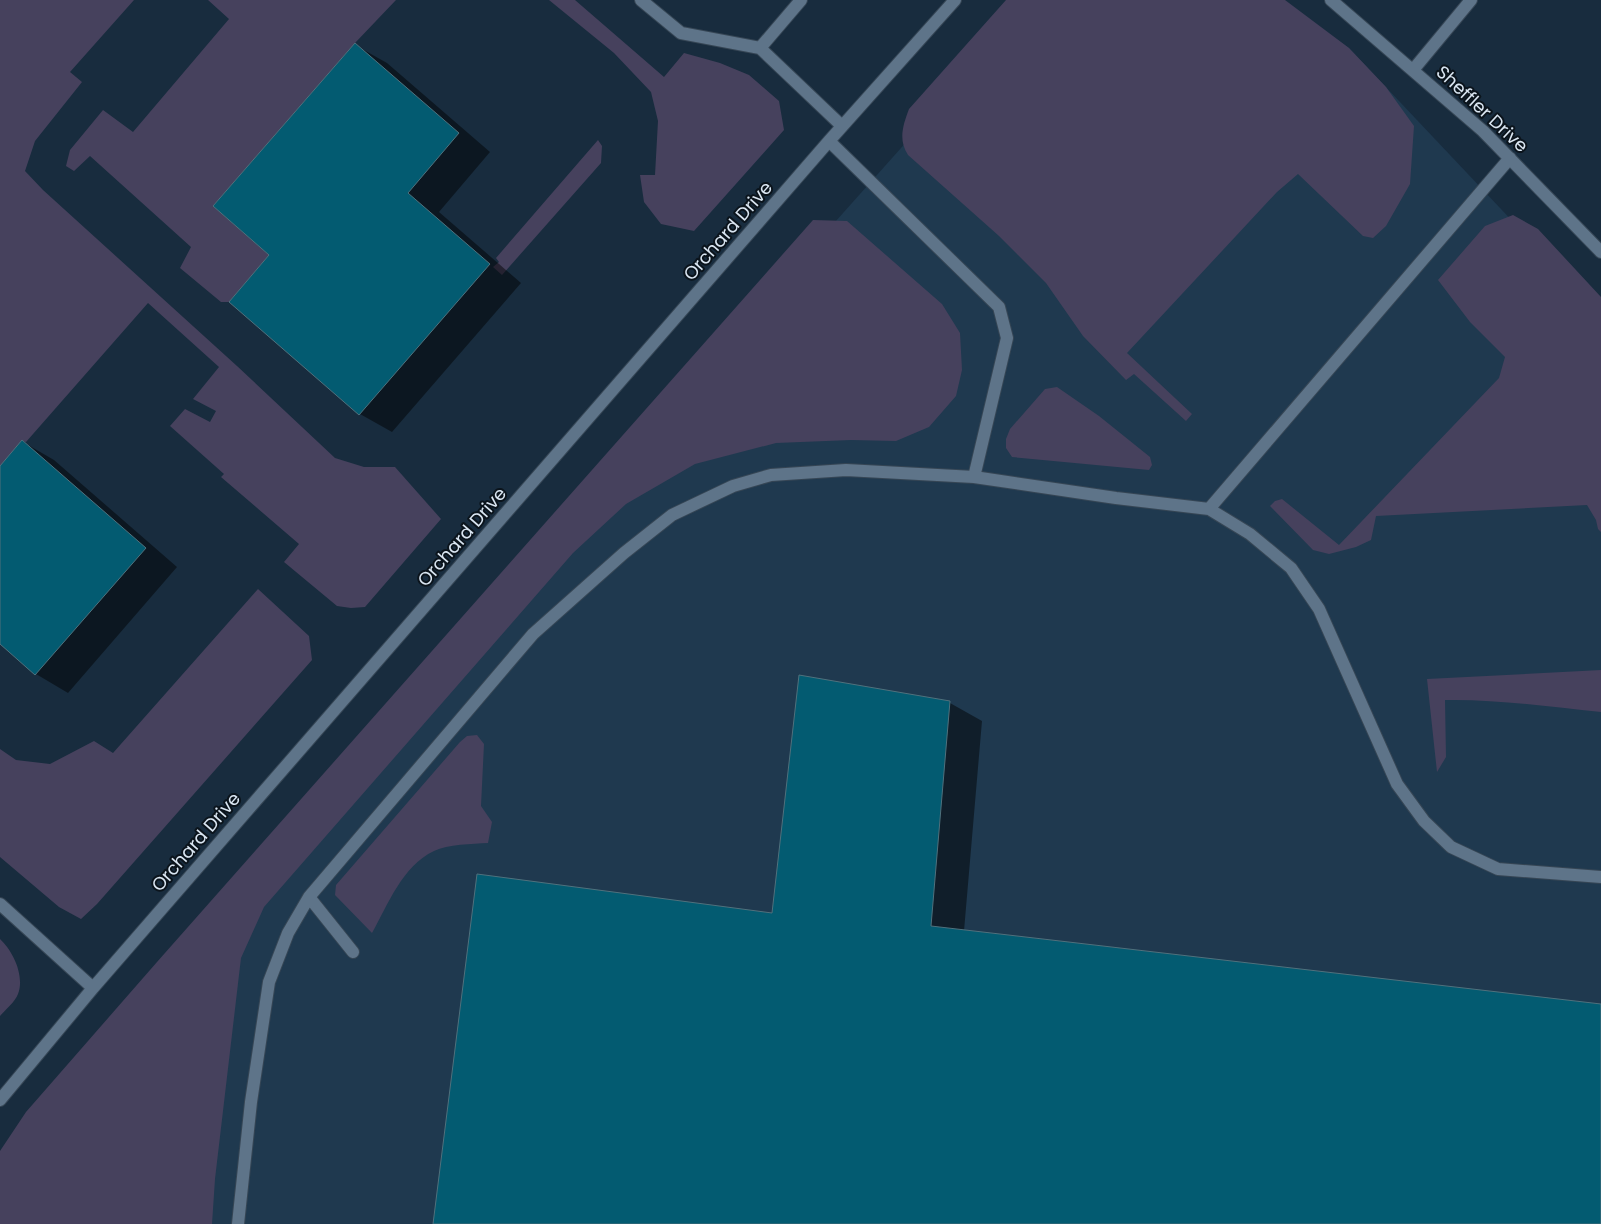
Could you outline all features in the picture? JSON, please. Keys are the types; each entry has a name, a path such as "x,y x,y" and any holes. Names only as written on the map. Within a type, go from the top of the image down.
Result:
{"street":[{"path":"641,0 682,33 760,48 842,126"},
{"path":"760,48 801,0"},
{"name":"Orchard Drive","path":"0,1100 94,988 842,126 955,0"},
{"name":"Sheffler Drive","path":"1331,0 1483,131 1601,252"},
{"path":"1413,70 1471,0"},
{"path":"829,141 999,307 1007,338 974,477"},
{"path":"1209,509 1510,158"},
{"path":"238,1224 251,1102 269,982 288,933 308,896 533,634 672,514 734,486 771,475 846,470 974,477 1209,509 1250,534 1291,568 1319,609 1397,784 1424,821 1451,847 1498,869 1601,877"},
{"path":"308,896 353,952"},
{"path":"0,904 94,988"}],"shaded area":[{"path":"0,0 134,0 70,72 82,82 35,141 25,171 43,190 237,366 335,458 364,467 395,467 441,519 365,607 337,606 284,562 299,544 221,477 224,474 170,426 185,409 210,422 216,411 193,399 219,367 148,303 26,442 22,441 0,466"},
{"path":"208,0 396,0 355,43 213,206 269,255 229,302 221,302 180,268 191,247 90,156 74,171 66,166 70,150 103,110 133,132 229,19"},
{"path":"549,0 575,0 664,77 684,53 720,63 749,75 779,101 784,130 694,231 661,224 644,202 640,175 655,175 658,121 651,92 614,53"},
{"path":"1006,0 1285,0 1349,48 1386,87 1414,126 1410,184 1386,226 1373,238 1363,236 1298,174 1277,192 1127,353 1192,414 1186,421 1134,374 1126,380 1083,336 1046,283 999,236 908,155 905,149 902,132 909,109"},
{"path":"1033,0 1281,0 1349,48 1601,315 1601,1224 127,1224 161,978"},
{"path":"598,140 602,146 601,163 502,275 493,267 499,262 496,258"},
{"path":"1513,215 1538,229 1601,297 1601,532 1587,505 1376,516 1371,540 1356,547 1329,554 1313,550 1270,506 1275,501 1282,499 1339,545 1499,378 1505,357 1470,322 1438,280 1485,226"},
{"path":"813,220 847,221 942,304 960,333 962,370 956,396 929,427 896,441 851,440 776,443 695,464 626,504 573,553 264,907 241,958 215,1179 212,1224 0,1224 0,1151 26,1112"},
{"path":"1057,387 1099,416 1150,457 1152,465 1149,470 1012,457 1006,448 1006,439 1010,429 1045,389"},
{"path":"258,589 309,636 312,660 97,904 81,919 59,907 0,857 0,749 16,760 50,764 94,741 113,753"},
{"path":"1601,670 1601,712 1504,702 1445,700 1446,757 1437,772 1427,679"},
{"path":"477,735 484,744 481,806 492,822 488,843 446,847 434,851 423,858 413,866 397,887 372,933 335,895 336,885 460,742 467,736"},
{"path":"0,939 9,950 16,964 19,972 20,987 17,997 0,1016"}],"building":[{"path":"355,43 459,133 408,193 490,264 359,415 229,302 269,255 213,206"},
{"path":"22,440 146,548 35,675 0,644 0,466"},
{"path":"799,675 950,701 931,926 1601,1004 1601,1224 433,1224 477,874 772,913"}]}
